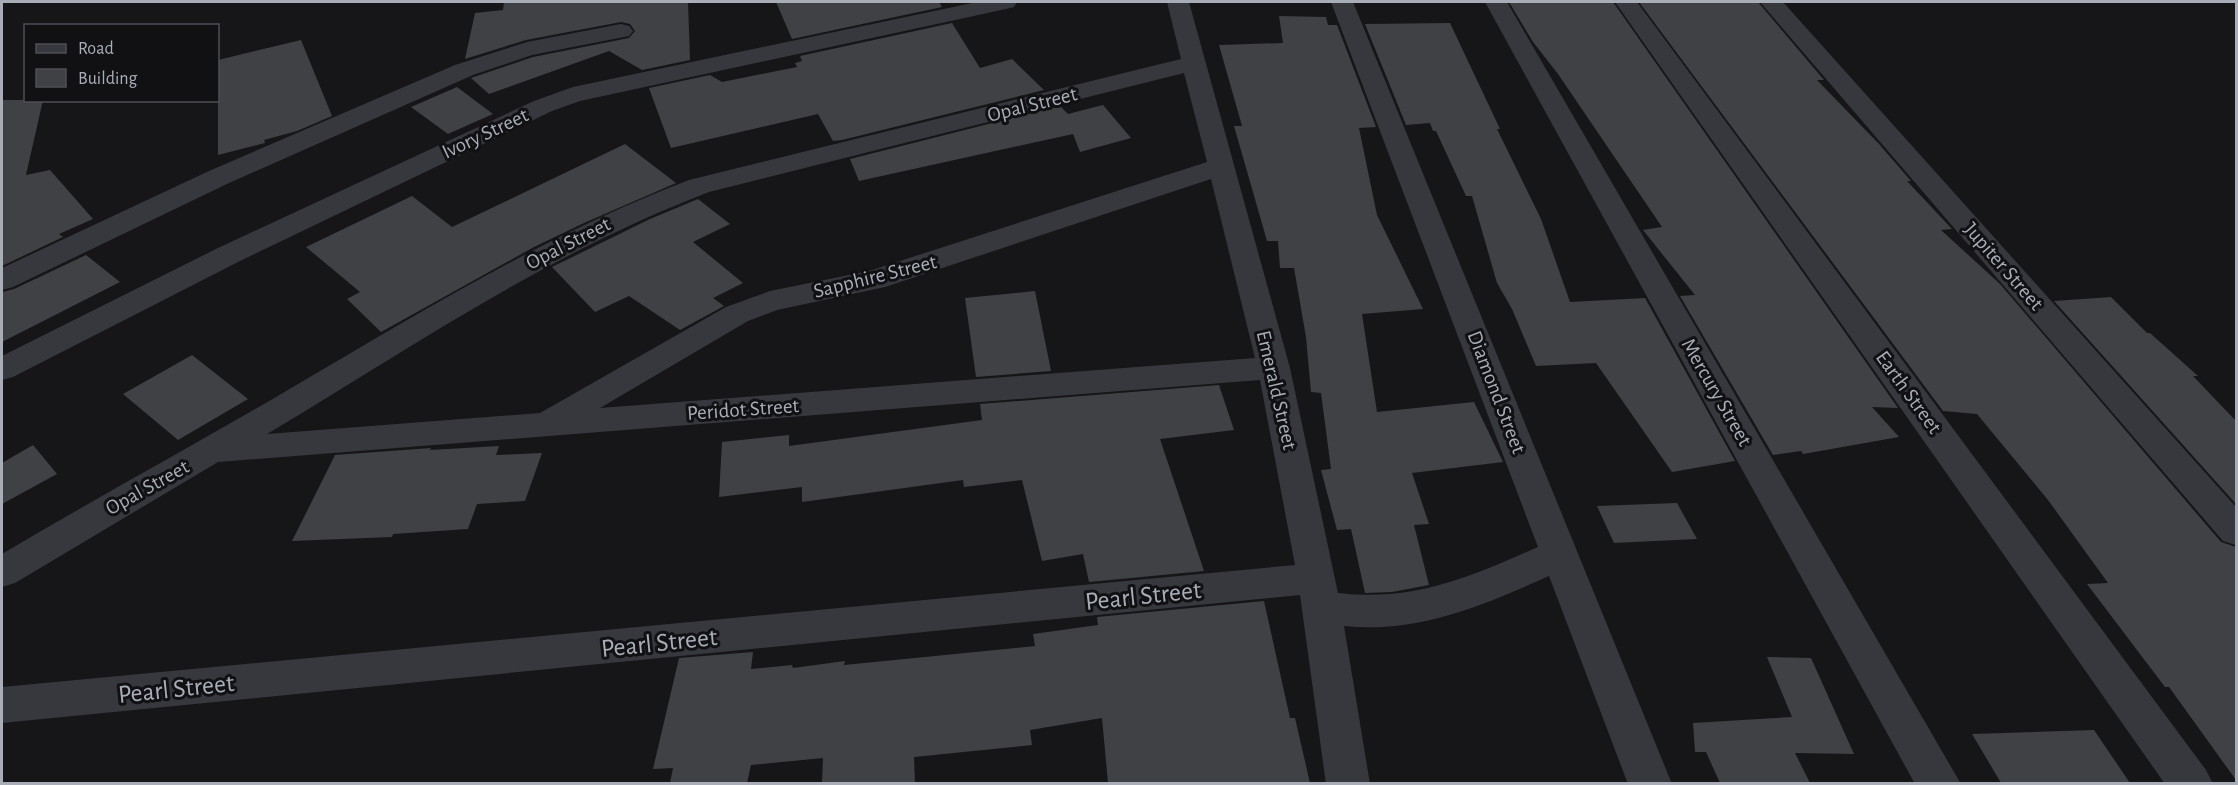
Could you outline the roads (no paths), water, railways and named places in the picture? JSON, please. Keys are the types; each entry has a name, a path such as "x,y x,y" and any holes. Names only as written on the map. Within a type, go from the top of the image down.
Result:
{"street":[{"name":"Ivory Street","path":"2,369 228,255 543,106 573,95 1006,2"},
{"name":"Emerald Street","path":"1178,2 1274,368 1319,593 1348,783"},
{"name":"Diamond Street","path":"1342,2 1650,783"},
{"name":"Mercury Street","path":"1496,2 1939,783"},
{"name":"Earth Street","path":"1626,2 2191,783"},
{"name":"Jupiter Street","path":"1771,2 2236,531"},
{"path":"2,280 219,177 464,70 527,49 621,31"},
{"name":"Opal Street","path":"2,572 88,520 212,451 521,266 650,203 699,186 1195,63"},
{"name":"Sapphire Street","path":"545,424 737,314 771,301 874,280 1222,166"},
{"name":"Peridot Street","path":"212,451 1274,368"},
{"name":"Pearl Street","path":"2,705 1319,593 1377,612 1440,602 1477,591 1560,554"}]}
